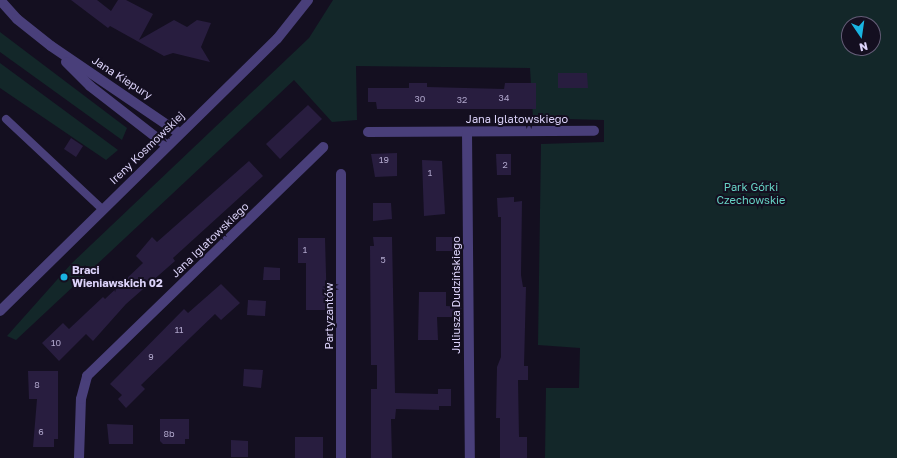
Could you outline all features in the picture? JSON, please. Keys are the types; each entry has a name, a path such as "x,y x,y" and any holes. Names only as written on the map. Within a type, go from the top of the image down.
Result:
{"street":[{"name":"Jana Kiepury","path":"0,0 17,20 51,46 179,133"},
{"name":"Ireny Kosmowskiej","path":"0,311 101,208 277,39 308,0"},
{"name":"Jana Kiepury","path":"51,46 90,86 166,145"},
{"name":"Jana Iglatowskiego","path":"368,132 594,131"},
{"name":"Juliusza Dudzińskiego","path":"467,132 470,458"},
{"name":"Jana Iglatowskiego","path":"79,458 81,399 87,376 323,147"},
{"name":"Partyzantów","path":"341,174 341,458"}],"lane":[{"path":"6,119 101,208"}],"green space":[{"name":"Park Górki Czechowskie","path":"333,0 897,0 897,458 545,458 546,388 579,388 580,348 538,345 541,144 604,142 604,120 533,118 530,68 356,66 357,120 332,122 294,80 16,340 7,336 72,263 309,38"},
{"path":"0,32 127,128 122,140 0,52"},
{"path":"0,63 118,150 106,160 0,88"}],"building":[{"path":"71,0 97,0 111,11 118,0 126,0 153,14 139,40 174,20 187,27 197,20 211,23 201,47 210,62 173,53 164,56 110,26 108,28"},
{"path":"558,73 587,73 588,88 558,88"},
{"path":"409,83 427,83 427,87 504,89 505,83 536,83 536,109 377,109 376,102 368,102 368,88 409,88"},
{"path":"308,105 322,119 280,159 266,144"},
{"path":"71,138 83,146 76,157 64,149"},
{"path":"397,153 397,176 375,177 371,154"},
{"path":"496,154 511,154 511,175 497,175"},
{"path":"422,160 442,161 445,214 424,216"},
{"path":"249,161 263,176 173,258 175,261 126,304 93,341 86,334 59,361 42,343 63,323 69,329 103,297 105,299 143,263 136,256 152,237 157,242"},
{"path":"514,197 514,202 522,201 521,275 523,287 526,287 524,366 528,366 528,380 518,380 519,437 527,437 527,458 500,458 500,418 496,418 497,367 501,357 501,217 498,217 497,198"},
{"path":"373,203 391,203 392,219 373,221"},
{"path":"373,237 392,237 395,393 438,394 438,389 451,389 451,406 439,406 439,410 396,409 395,419 391,419 392,458 371,458 371,389 377,389 377,365 371,365 370,246 374,246"},
{"path":"436,237 454,237 454,251 436,251"},
{"path":"298,238 325,238 327,310 306,310 306,263 298,263"},
{"path":"264,267 280,268 280,280 263,280"},
{"path":"221,284 240,303 221,320 215,314 141,385 145,389 126,408 118,399 122,395 110,384 184,309 188,313"},
{"path":"419,292 446,292 446,306 462,307 462,317 437,317 438,340 418,340"},
{"path":"248,300 266,301 265,316 247,315"},
{"path":"244,369 263,370 261,388 243,386"},
{"path":"28,371 58,371 58,439 54,439 54,447 33,447 37,399 29,399"},
{"path":"160,419 189,419 189,439 185,439 185,444 163,444 160,441"},
{"path":"107,424 133,425 133,444 109,444"},
{"path":"295,437 323,437 323,458 295,458"},
{"path":"231,440 248,441 248,457 231,457"}],"place":[{"name":"Braci Wieniawskich 02","path":"64,277"}]}
